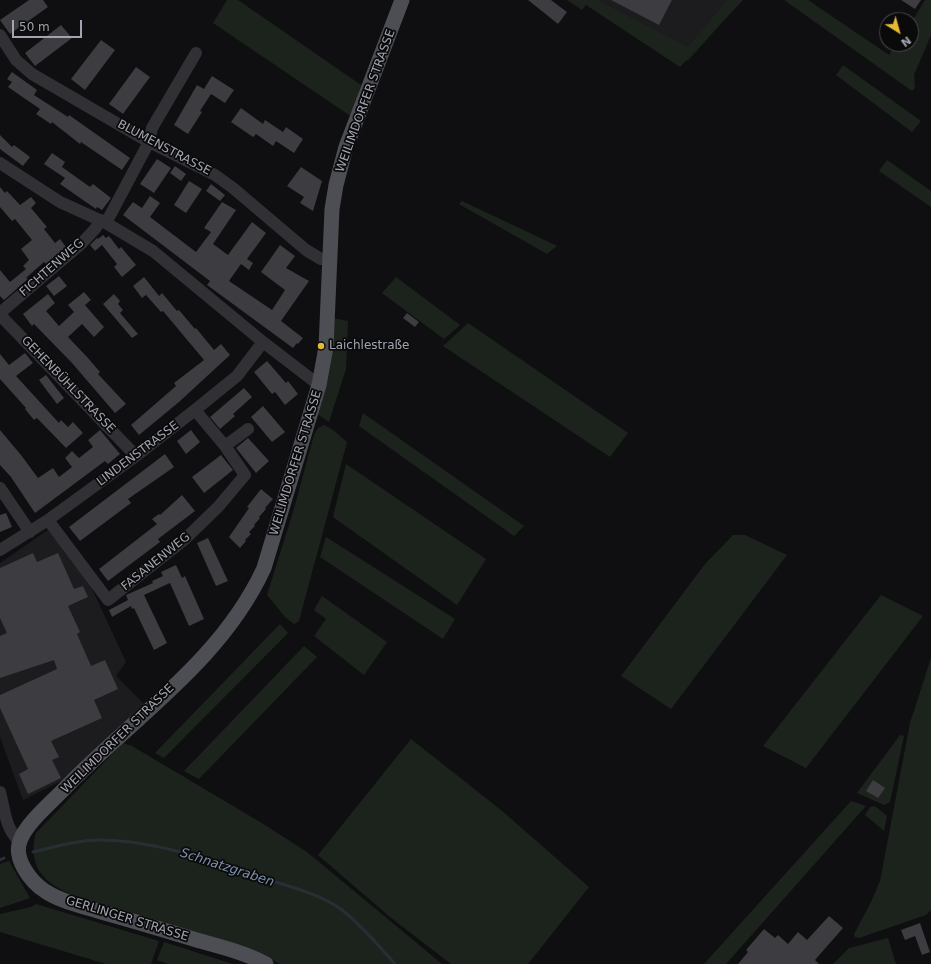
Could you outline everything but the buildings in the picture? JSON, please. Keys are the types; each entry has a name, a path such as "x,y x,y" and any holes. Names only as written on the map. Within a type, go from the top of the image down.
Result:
{"main road":[{"name":"WEILIMDORFER STRASSE","path":"19,841 26,830 77,776 164,696 233,623 249,598 264,568 319,385 326,346 332,209 340,170 346,147 402,0"},
{"name":"GERLINGER STRASSE","path":"19,841 18,850 21,864 34,881 45,891 77,904 237,952 266,964"}],"street":[{"name":"BLUMENSTRASSE","path":"0,35 16,60 32,74 149,142 215,175 233,188 306,250 321,259 330,259"},
{"name":"FICHTENWEG","path":"0,314 81,244 104,222 149,142 152,128 196,53"},
{"path":"0,162 60,202 104,222 154,251 263,342 319,385"},
{"name":"GEHENBÜHLSTRASSE","path":"0,314 136,456"},
{"name":"LINDENSTRASSE","path":"0,550 48,520 136,456 195,410 237,376 263,342"},
{"name":"FASANENWEG","path":"48,520 108,600 185,539 218,507 245,475 225,446 195,410"},
{"path":"225,446 248,429"},
{"path":"0,488 30,532"},
{"path":"0,792 7,824 11,834 19,841"}],"shaded area":[{"path":"227,0 238,0 361,85 352,117 213,23"},
{"path":"567,0 588,0 587,3 589,0 597,0 688,47 728,0 743,0 680,67 586,5 582,10"},
{"path":"581,0 742,0 688,61"},
{"path":"784,0 808,0 879,48 879,52 885,52 889,55 891,52 919,52 919,12 918,12 925,0 931,0 931,35 914,75 915,88 912,91"},
{"path":"843,65 921,121 912,132 836,75"},
{"path":"887,160 931,191 931,207 879,171"},
{"path":"462,201 557,246 547,254 459,204"},
{"path":"396,277 460,325 444,339 382,293"},
{"path":"333,318 348,321 346,369 329,422 317,414"},
{"path":"468,323 628,433 610,457 443,346"},
{"path":"363,413 524,526 514,536 359,426"},
{"path":"324,425 333,430 347,442 299,621 294,624 285,617 267,595 293,512 314,435 318,428"},
{"path":"346,464 486,559 457,605 333,517"},
{"path":"48,530 87,578 126,662 116,676 146,706 61,781 23,800 0,737 0,563"},
{"path":"733,535 745,535 787,555 671,709 621,676 705,564"},
{"path":"326,537 455,619 443,639 320,557"},
{"path":"881,595 923,616 806,768 763,746"},
{"path":"322,596 387,642 364,675 314,636 326,619 314,610"},
{"path":"280,624 288,633 164,758 155,753"},
{"path":"304,646 317,657 199,779 184,771"},
{"path":"931,658 931,910 926,915 859,938 855,937 854,934 880,881 910,723"},
{"path":"900,735 904,736 890,802 884,805 857,793"},
{"path":"411,739 501,810 589,887 528,964 451,964 390,917 318,855"},
{"path":"123,743 132,746 265,825 307,852 442,964 280,964 257,952 99,904 75,896 55,886 42,875 36,864 34,858 34,840 36,833"},
{"path":"851,801 866,806 726,964 704,964"},
{"path":"875,806 887,816 884,831 865,815 870,807"},
{"path":"9,861 30,898 0,908 0,864"},
{"path":"36,904 159,941 151,964 106,964 0,932 0,914 31,907"},
{"path":"888,938 896,964 833,964 849,948"},
{"path":"164,942 233,964 168,964 157,960"}],"waterway":[{"name":"Schnatzgraben","path":"33,852 74,842 98,840 140,843 200,858 302,890 333,904 355,921 395,964"},
{"name":"Schnatzgraben","path":"0,860 4,858"}],"place":[{"name":"Laichlestraße","path":"321,346"}]}
